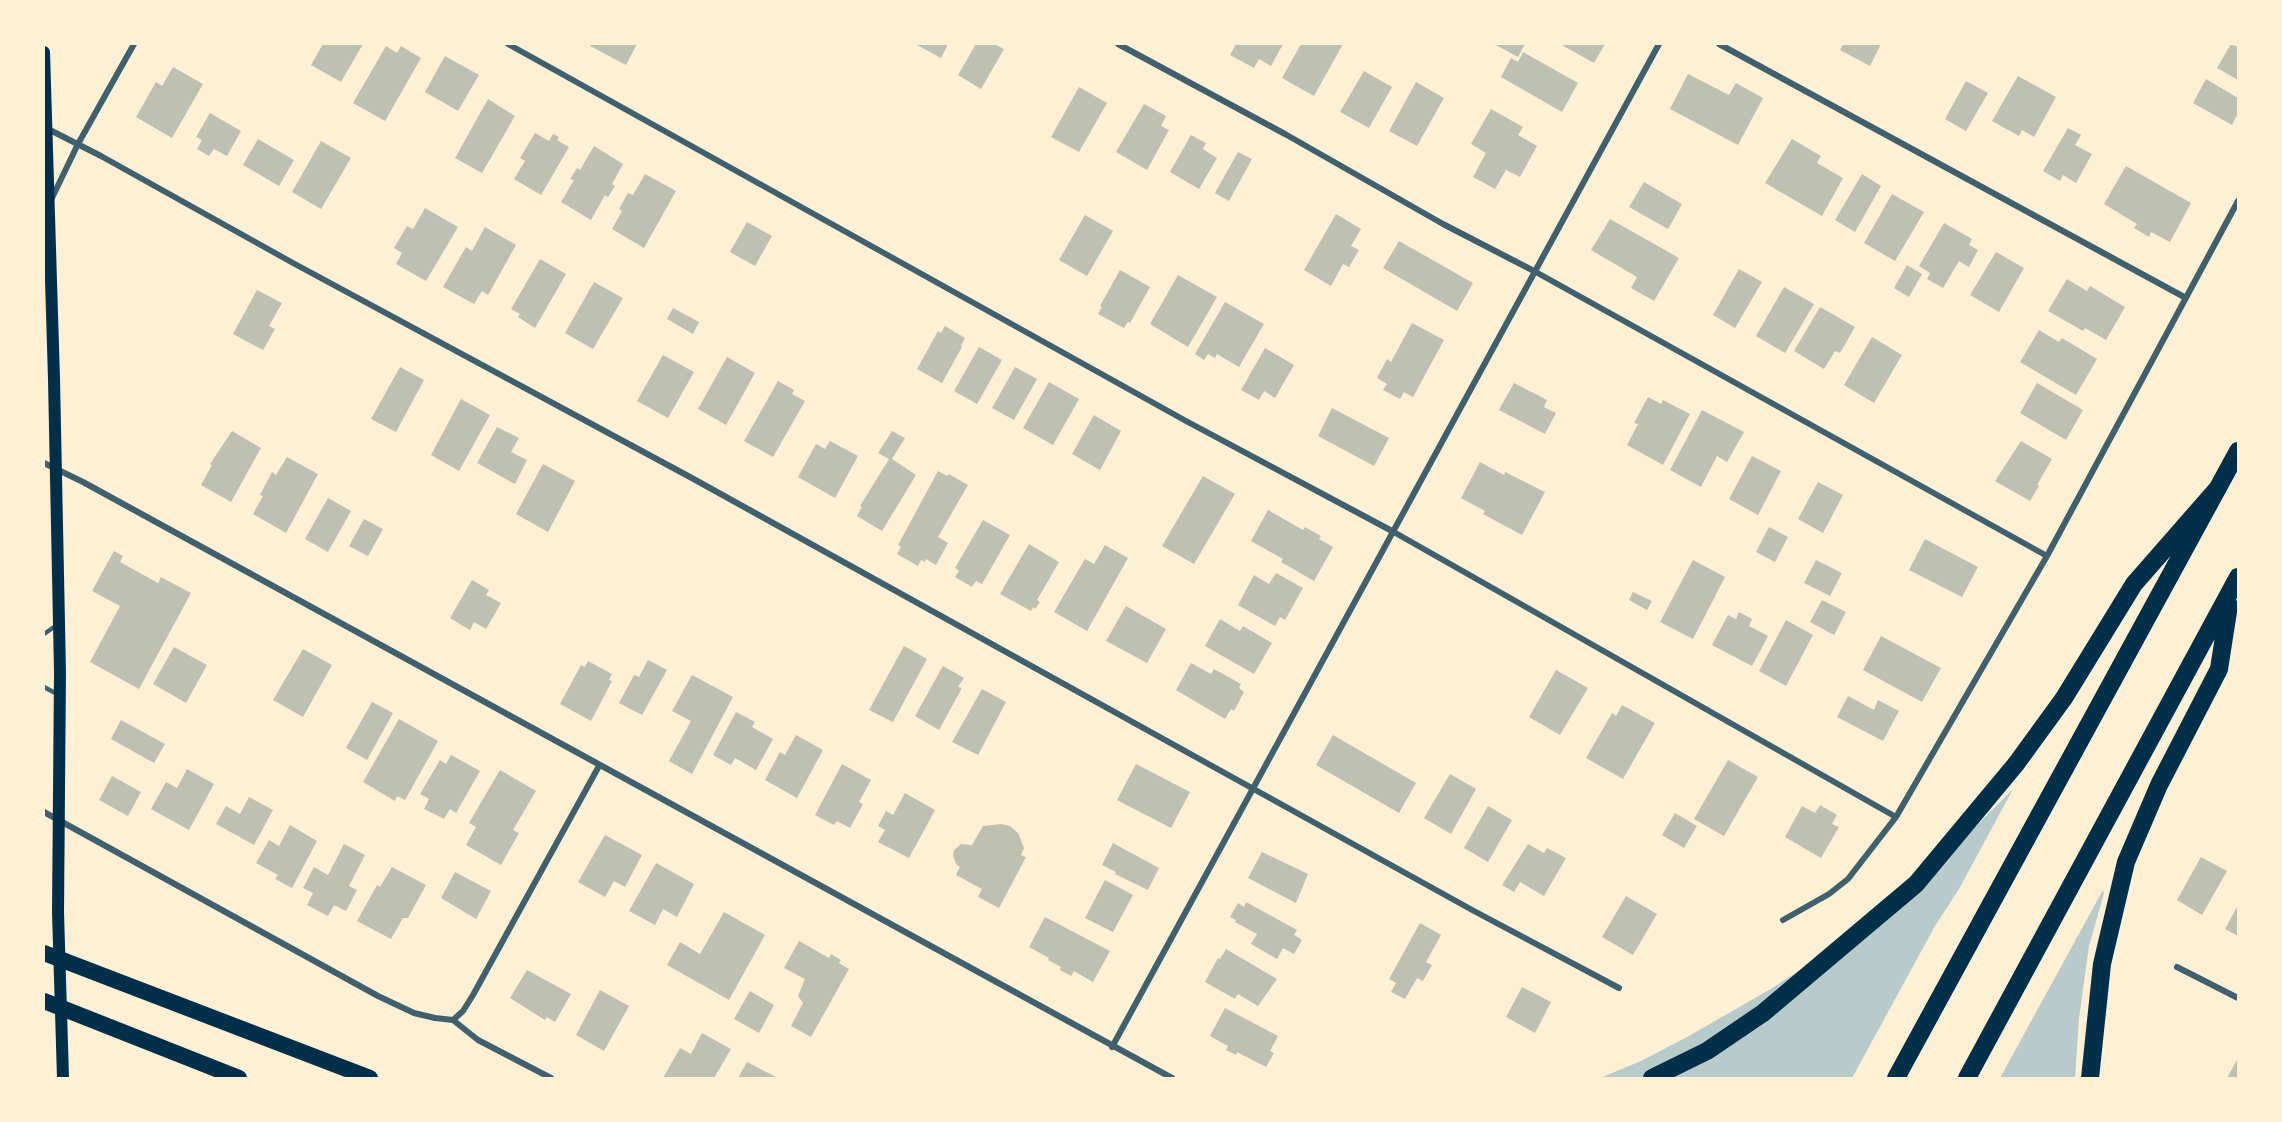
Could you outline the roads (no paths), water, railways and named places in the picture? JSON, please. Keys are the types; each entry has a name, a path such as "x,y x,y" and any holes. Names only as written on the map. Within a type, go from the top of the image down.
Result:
{"highway":[{"path":"1896,1078 2238,451"},
{"path":"1652,1078 1707,1051 1763,1013 1916,884 2016,764 2064,698 2134,584 2218,488"},
{"path":"1967,1078 2235,584"},
{"path":"2091,1078 2102,964 2126,862 2158,785 2219,669 2235,584"},
{"path":"44,953 370,1078"},
{"path":"44,1001 239,1078"}],"main road":[{"path":"44,52 44,127 49,203 49,467 59,624 61,822 58,912 63,1078"}],"street":[{"path":"49,203 78,144 134,44"},
{"path":"508,44 1176,415 1392,531 1896,817"},
{"path":"1118,44 2047,556"},
{"path":"1112,1047 1659,44"},
{"path":"1719,44 2186,298"},
{"path":"44,127 690,477 1474,911 1619,988"},
{"path":"1783,920 1829,894 1848,879 1896,817 2047,556 2238,201"},
{"path":"49,467 83,482 1172,1078"},
{"path":"453,1020 463,1011 473,996 599,766"},
{"path":"44,812 378,996 414,1013 453,1020 478,1040 551,1078"},
{"path":"2177,967 2238,998"}],"lane":[{"path":"44,634 59,624"},
{"path":"44,687 60,695"}]}
